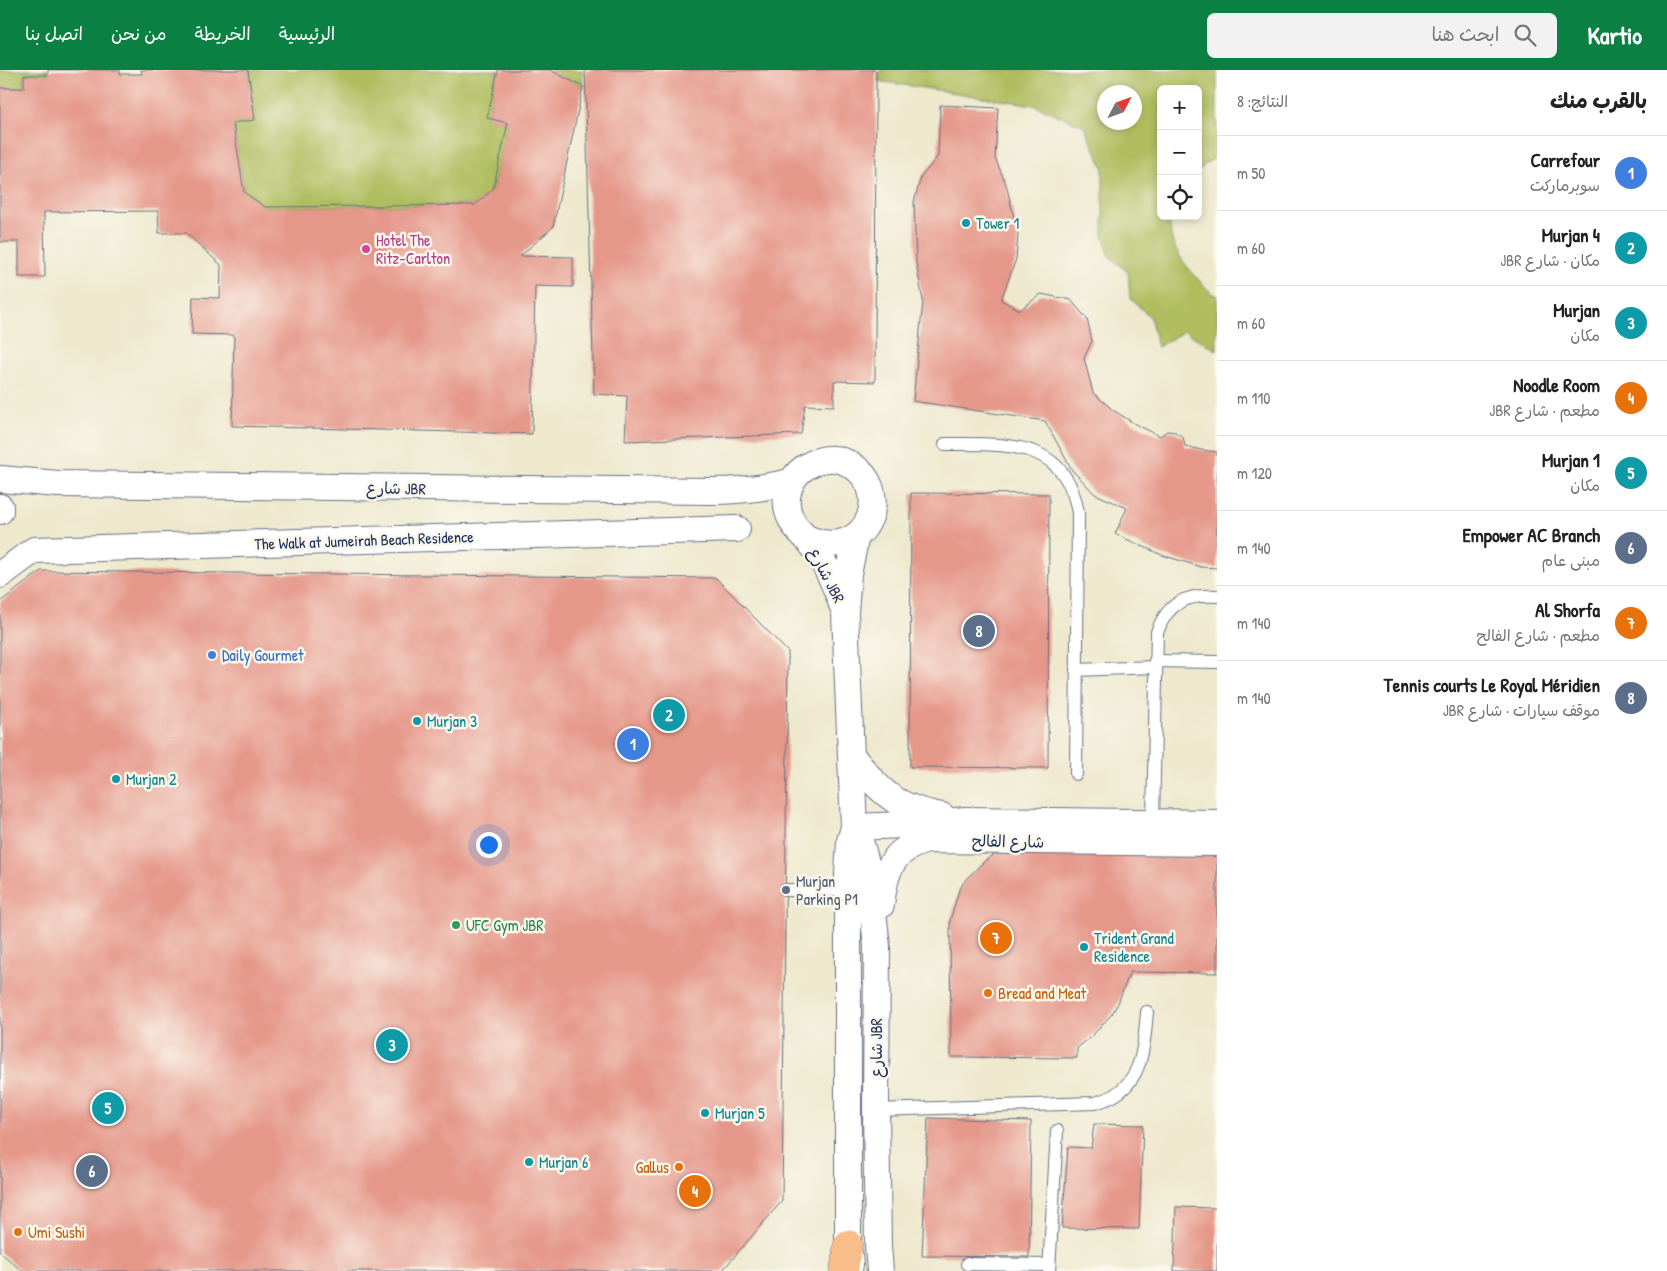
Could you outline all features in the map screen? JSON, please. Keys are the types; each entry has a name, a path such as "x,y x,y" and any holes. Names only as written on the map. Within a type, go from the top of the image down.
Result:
{"main road":[{"path":"844,1271 848,1244"}],"street":[{"name":"شارع JBR","path":"824,459 838,460 852,465 862,474 870,486 873,500 872,514 866,526 856,536 844,543 832,545 819,543 807,538 797,530 790,519 787,507 787,494 791,482 799,471 811,463 824,459"},
{"name":"شارع JBR","path":"0,480 58,484 710,492 756,489 791,482"},
{"path":"0,506 0,511"},
{"name":"The Walk at Jumeirah Beach Residence","path":"0,575 34,550 737,529"},
{"name":"شارع JBR","path":"851,1271 848,1244 848,890 850,841 854,827 845,612 848,574 856,536"},
{"name":"شارع JBR","path":"807,538 829,574 845,612"},
{"path":"851,755 872,781 908,808 965,820"},
{"name":"شارع الفالح","path":"854,827 928,824 965,820 1217,823"},
{"name":"شارع JBR","path":"854,827 868,870 877,946 876,1110 880,1271"},
{"name":"شارع الفالح","path":"877,946 886,873 898,854 917,843 928,840 1217,843"}],"lane":[{"path":"945,444 1020,447 1042,455 1060,470 1067,479 1076,501 1078,513 1076,774"},
{"path":"1153,822 1157,632 1170,609 1178,603 1195,596 1217,596"},
{"path":"1076,670 1155,664 1217,662"},
{"path":"786,890 848,890"},
{"path":"876,1110 1095,1103 1114,1096 1129,1083 1140,1066 1144,1047 1147,1012"},
{"path":"967,1264 1049,1268 1057,1131"}],"green space":[{"path":"0,70 48,70 48,75 24,75 24,88 0,88"},
{"path":"248,70 498,70 487,118 508,123 493,189 475,205 265,207 244,192 233,123 255,120"},
{"path":"550,70 582,70 583,87"},
{"path":"880,70 1217,70 1217,157 1202,167 1202,85 1157,85 1157,220 1170,220 1172,240 1176,250 1196,277 1212,294 1217,295 1217,350 1184,331 1158,347 1150,317 1130,298 1128,272 1110,257 1103,235 1103,167 1084,126 1034,105 878,81"}],"building":[{"name":"Hotel The Ritz-Carlton","path":"48,70 120,70 120,74 142,74 141,70 248,70 255,120 233,123 244,192 265,207 475,205 493,189 508,123 487,118 498,70 550,70 583,87 553,227 520,256 573,257 573,287 535,286 532,434 232,426 234,335 192,334 193,297 220,298 221,265 186,233 159,233 158,211 44,212 45,277 19,277 19,242 0,242 0,88 24,88 24,75 48,75"},
{"path":"585,70 876,70 875,382 834,381 834,406 805,405 801,434 625,441 627,396 594,394"},
{"path":"940,105 998,108 995,158 1006,184 1018,234 1016,259 1001,300 1020,310 1041,294 1071,300 1087,319 1092,341 1084,358 1093,393 1113,410 1135,424 1160,436 1167,431 1175,432 1183,437 1185,446 1217,452 1217,568 1201,567 1162,555 1115,534 1127,508 1095,494 1072,470 1045,421 913,401 923,301 916,262 914,202 921,177 938,156"},
{"path":"911,493 1049,494 1048,768 910,767"},
{"path":"41,571 716,578 788,652 782,1201 722,1271 22,1271 0,1252 0,602"},
{"name":"Trident Grand Residence","path":"1001,850 1217,852 1217,973 1130,972 1112,1014 1091,1037 1077,1048 1077,1058 951,1057 950,921 959,890 966,879 986,860"},
{"path":"928,1118 1031,1121 1029,1257 922,1256"},
{"path":"1094,1124 1143,1125 1139,1229 1062,1228 1068,1147 1091,1148"},
{"path":"1176,1207 1217,1208 1217,1271 1174,1271"}],"place":[{"name":"Tower 1","path":"966,223"},
{"name":"Hotel The Ritz-Carlton","path":"366,249"},
{"name":"Tennis courts Le Royal Méridien","path":"979,631"},
{"name":"Daily Gourmet","path":"212,655"},
{"name":"Murjan 4","path":"669,715"},
{"name":"Murjan 3","path":"417,721"},
{"name":"Carrefour","path":"633,744"},
{"name":"Murjan 2","path":"116,779"},
{"name":"Murjan Parking P1","path":"786,890"},
{"name":"UFC Gym JBR","path":"456,925"},
{"name":"Al Shorfa","path":"996,938"},
{"name":"Trident Grand Residence","path":"1084,947"},
{"name":"Bread and Meat","path":"988,993"},
{"name":"Murjan","path":"392,1045"},
{"name":"Murjan 1","path":"108,1108"},
{"name":"Murjan 5","path":"705,1113"},
{"name":"Murjan 6","path":"529,1162"},
{"name":"Gallus","path":"679,1167"},
{"name":"Empower AC Branch","path":"92,1171"},
{"name":"Noodle Room","path":"695,1191"},
{"name":"Umi Sushi","path":"18,1232"}]}
